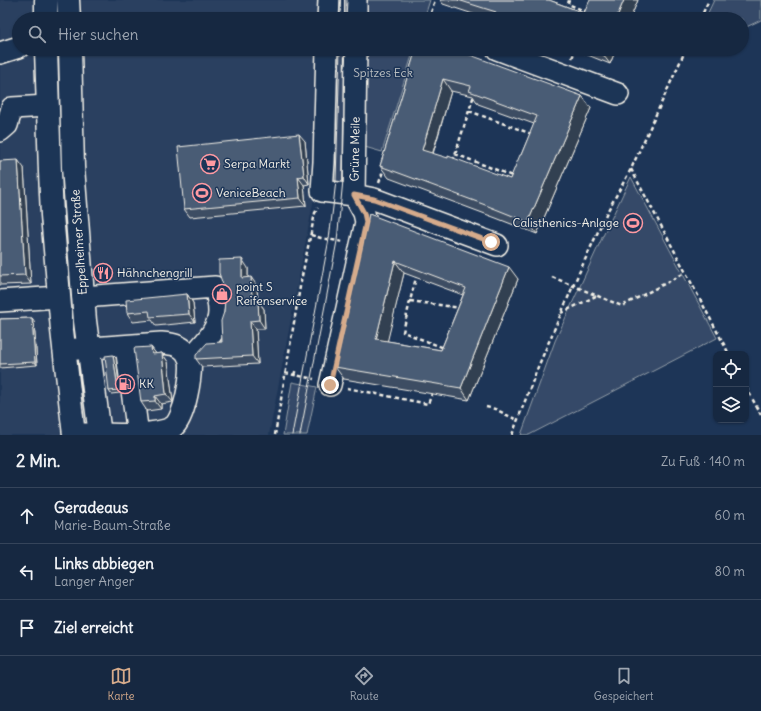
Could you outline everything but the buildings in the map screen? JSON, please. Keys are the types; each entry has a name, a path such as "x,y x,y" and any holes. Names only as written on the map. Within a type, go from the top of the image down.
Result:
{"main road":[{"path":"46,0 46,12"},
{"path":"68,0 69,12"},
{"name":"Eppelheimer Straße","path":"46,56 50,179 59,297 74,435"},
{"name":"Eppelheimer Straße","path":"70,56 73,167 83,297 88,348 100,435"}],"street":[{"path":"328,12 329,0"},
{"path":"356,0 356,12"},
{"path":"0,53 12,49"},
{"path":"322,191 327,56"},
{"name":"Grüne Meile","path":"322,191 364,197 356,56"},
{"path":"516,56 618,94"},
{"path":"0,132 7,125 12,108 48,106"},
{"path":"322,382 366,222 364,213 364,197 497,245"},
{"path":"83,297 215,287 219,311 218,321 214,329 190,359"},
{"path":"0,301 59,297"},
{"path":"64,350 161,344 176,345 185,351 190,359 190,376 186,397 181,417 174,426 162,432 138,435 74,435"},
{"path":"126,346 138,435"}],"path":[{"path":"431,12 435,0"},
{"path":"569,0 568,4 586,12"},
{"path":"704,12 710,0"},
{"path":"512,435 538,367 572,286 607,212 631,169 683,56"},
{"path":"453,162 476,91"},
{"path":"469,112 537,136"},
{"path":"455,154 519,178"},
{"path":"364,197 386,161"},
{"path":"631,169 727,351"},
{"path":"274,435 301,281 315,213 322,191"},
{"path":"311,235 360,247"},
{"path":"418,271 403,332 449,350"},
{"path":"552,277 622,306 685,273"},
{"path":"560,314 596,296"},
{"path":"410,301 466,308"},
{"path":"294,375 296,369"},
{"path":"285,373 428,404"},
{"path":"749,393 761,415"},
{"path":"486,407 495,409 517,420"}],"shaded area":[{"path":"0,0 317,0 317,12 12,12 12,56 318,56 320,166 269,435 0,435"}],"green space":[{"path":"361,0 430,0 426,12 361,12"},
{"path":"714,0 761,0 761,20 749,26 749,12 708,12"},
{"path":"333,56 352,56 347,182 341,184 333,182"},
{"name":"Spitzes Eck","path":"360,56 412,56 382,152 358,145"},
{"path":"631,177 717,338 529,435 521,435 555,341 602,236"},
{"path":"292,382 317,387 307,435 283,435"}],"tram line":[{"path":"340,0 340,12"},
{"path":"346,12 347,0"},
{"path":"292,435 329,239 336,180 340,56"},
{"path":"345,67 346,56"},
{"path":"300,435 337,241 343,180 344,119"}],"place":[{"name":"Serpa Markt","path":"210,164"},
{"name":"VeniceBeach","path":"202,193"},
{"name":"Calisthenics-Anlage","path":"633,223"},
{"name":"Hähnchengrill","path":"103,273"},
{"name":"point S Reifenservice","path":"222,294"},
{"name":"KK","path":"125,384"}],"route":[{"path":"330,385 366,222 364,213 354,195 374,199 491,242"}]}
